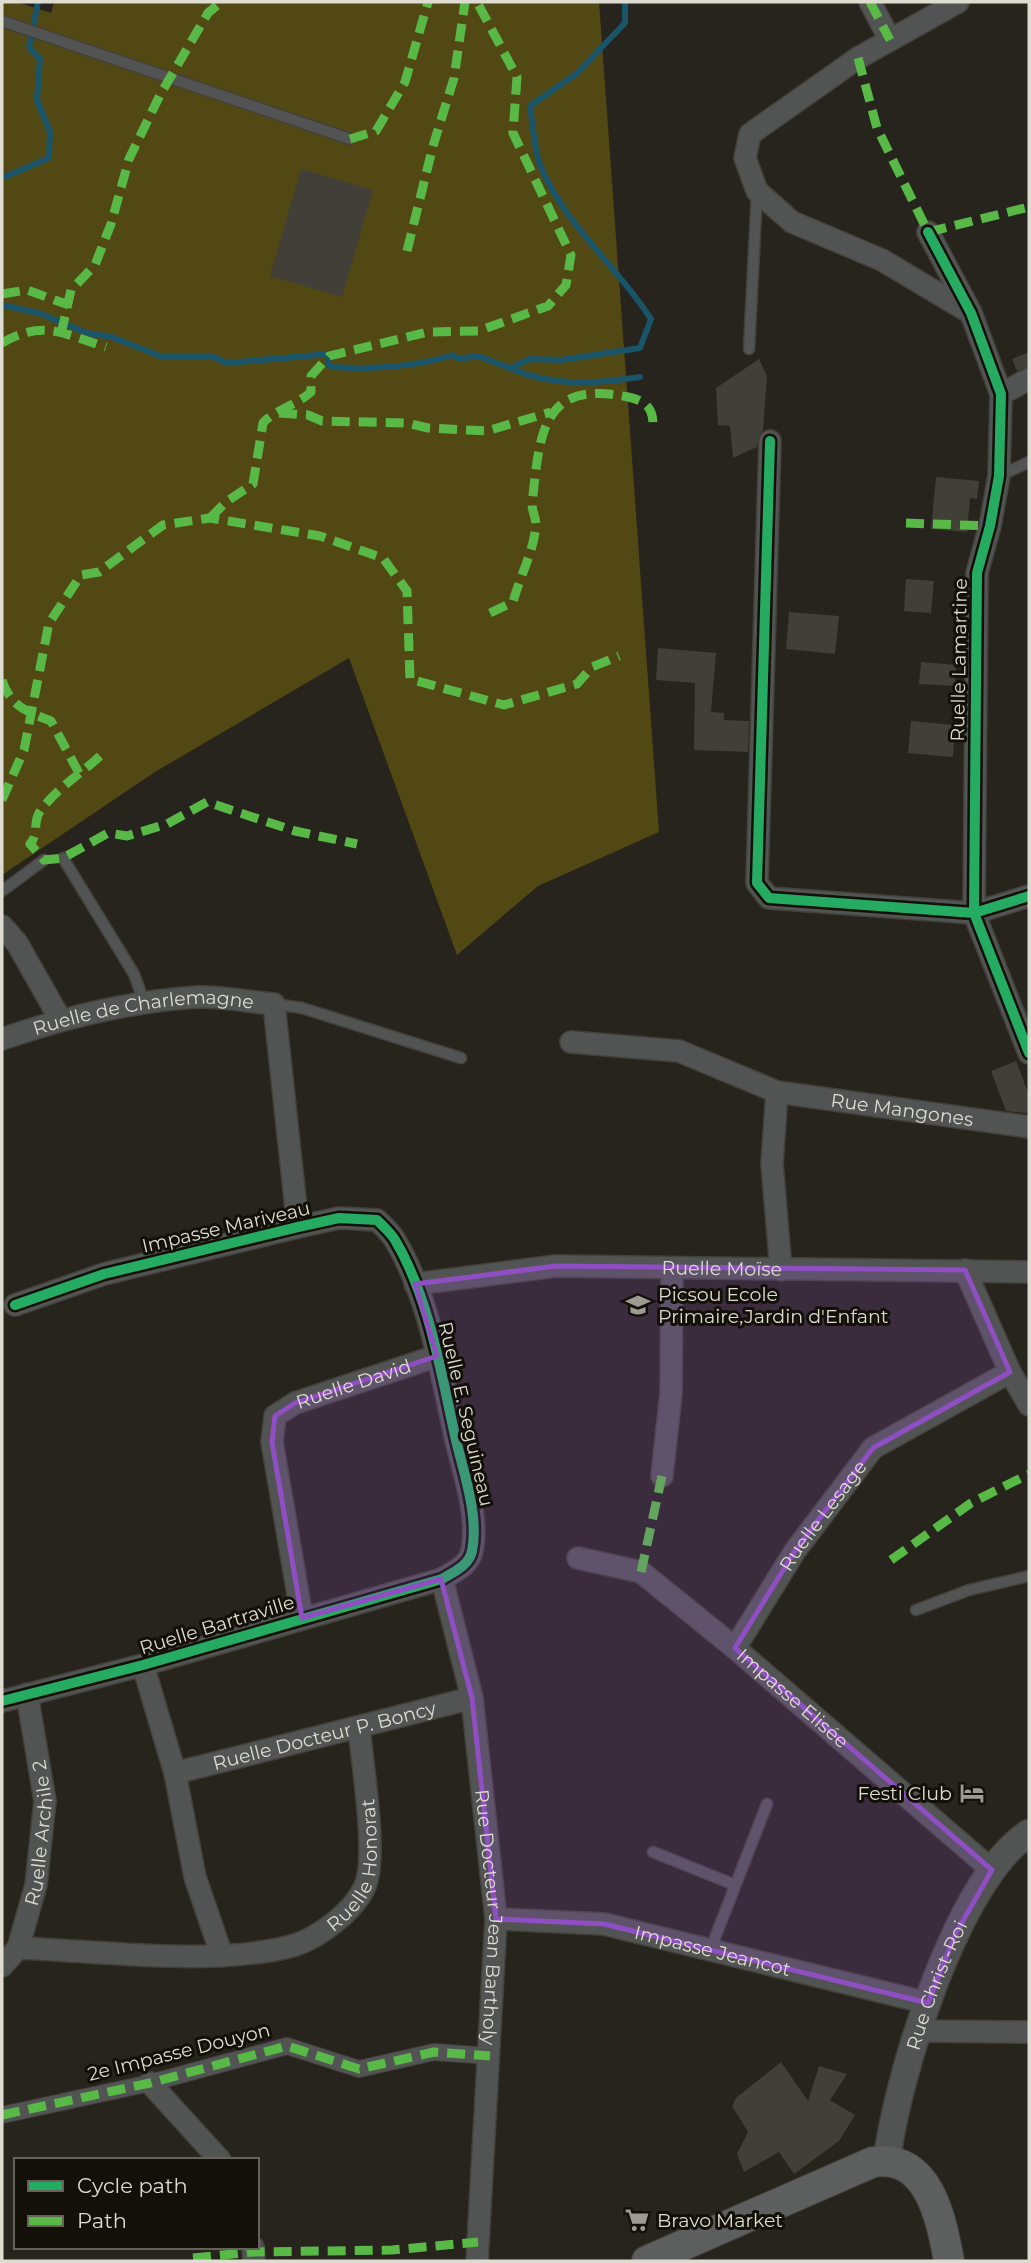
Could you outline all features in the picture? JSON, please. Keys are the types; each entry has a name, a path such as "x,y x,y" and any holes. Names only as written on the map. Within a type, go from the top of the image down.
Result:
{"main road":[{"path":"655,2260 873,2162 887,2160 907,2165 925,2180 949,2261"}],"street":[{"path":"870,2 890,40"},
{"path":"952,3 858,58 750,134 745,158 757,191 792,222 882,260 971,313"},
{"name":"Ruelle Lamartine","path":"929,232 971,313 1001,394 999,476 990,526 977,573 974,913 1029,1054"},
{"path":"1001,394 1029,379"},
{"path":"770,441 757,883 769,898 974,913 1029,896"},
{"path":"2,926 17,943 61,1019"},
{"name":"Ruelle de Charlemagne","path":"2,1039 61,1019 144,1002 201,997 274,1004 299,1227"},
{"name":"Rue Mangones","path":"571,1042 679,1051 777,1092 1029,1127"},
{"path":"777,1092 772,1164 781,1270"},
{"name":"Impasse Mariveau","path":"15,1305 104,1274 339,1218 377,1220 395,1238 415,1284"},
{"name":"Ruelle Moïse","path":"415,1284 556,1266 1029,1272"},
{"path":"662,1476 671,1393 672,1268"},
{"path":"965,1270 1010,1372 1029,1405"},
{"name":"Ruelle E. Seguineau","path":"415,1284 437,1356 470,1503 472,1554 463,1566 442,1579"},
{"name":"Ruelle David","path":"302,1618 272,1442 275,1416 295,1403 437,1356"},
{"name":"Ruelle Lesage","path":"735,1648 795,1551 873,1448 1010,1372"},
{"name":"Impasse Elisée","path":"578,1558 641,1572 735,1648 992,1870"},
{"name":"Ruelle Bartraville","path":"2,1701 144,1665 442,1579"},
{"name":"Rue Docteur Jean Bartholy","path":"442,1579 472,1698 496,1919 477,2261"},
{"path":"144,1665 175,1773 195,1877 222,1956"},
{"name":"Ruelle Archile 2","path":"2,1966 18,1948 36,1885 45,1801 27,1694"},
{"name":"Ruelle Docteur P. Boncy","path":"175,1773 472,1698"},
{"name":"Ruelle Honorat","path":"18,1948 222,1956 289,1947 317,1936 342,1915 365,1885 370,1842 359,1727"},
{"name":"Rue Christ-Roi","path":"887,2160 891,2122 928,2003 956,1933 992,1870 1029,1832"},
{"name":"Impasse Jeancot","path":"496,1919 604,1924 928,2003"},
{"path":"920,2031 1029,2032"},
{"name":"2e Impasse Douyon","path":"2,2115 150,2083 287,2046 359,2068 434,2052 490,2056"},
{"path":"150,2083 218,2158"}],"lane":[{"path":"2,21 350,139"},
{"path":"749,349 757,191"},
{"path":"999,476 1029,462"},
{"path":"63,858 134,974 144,1002"},
{"path":"2,891 44,860"},
{"path":"274,1004 302,1008 461,1058"},
{"path":"916,1610 970,1590 1029,1576"},
{"path":"711,1948 767,1804"},
{"path":"653,1852 735,1885"}],"highlighted area":[{"path":"556,1266 965,1270 1010,1372 873,1448 795,1551 735,1648 992,1870 956,1933 928,2003 604,1924 496,1919 472,1698 441,1579 302,1618 272,1442 275,1416 295,1403 437,1356 415,1284"}],"shaded area":[{"path":"2,2 17,2 51,13 54,2 599,2 659,832 538,886 457,955 349,658 155,772 2,875"}],"building":[{"path":"301,169 373,190 342,297 270,276"},
{"path":"1029,352 1029,366 1017,371 1012,359"},
{"path":"759,359 767,376 763,430 759,435 757,447 733,458 730,426 718,425 716,388"},
{"path":"936,477 979,481 977,499 970,498 967,532 931,529"},
{"path":"906,579 934,581 931,613 904,611"},
{"path":"789,612 839,616 835,654 786,649"},
{"path":"658,648 716,653 711,712 724,713 724,720 749,721 748,752 694,750 695,683 656,680"},
{"path":"921,662 956,665 955,686 919,684"},
{"path":"911,721 955,725 953,757 908,753"},
{"path":"1016,1061 1029,1095 1029,1112 1026,1113 1006,1111 991,1071"},
{"path":"781,2062 808,2101 819,2066 847,2074 830,2100 855,2115 839,2141 794,2174 779,2152 744,2172 737,2154 748,2132 732,2106 736,2098"}],"waterway":[{"path":"2,178 49,158 50,132 37,100 40,59 29,47 38,2"},
{"path":"2,305 39,313 87,333 112,337 160,356 211,356 227,363 329,354 329,365 333,367 378,368 408,365 453,355 458,359 478,356 510,368 530,359 561,360 640,348 651,319 577,226 550,186 538,158 530,106 576,74 625,23 625,2"},
{"path":"510,368 558,381 607,381 640,377"}],"marked path":[{"path":"61,334 71,290 95,265 111,224 129,159 160,95 208,13 221,2"},
{"path":"350,139 376,131 405,82 428,2"},
{"path":"407,251 433,146 454,78 465,2"},
{"path":"210,518 226,502 253,484 263,423 273,414 311,392 311,376 329,356 428,332 478,331 548,306 566,285 571,255 513,133 517,77 477,2"},
{"path":"870,2 890,40"},
{"path":"858,58 877,128 928,232 1029,207"},
{"path":"2,294 27,290 69,305"},
{"path":"2,343 42,330 54,331 106,347"},
{"path":"490,613 513,602 530,554 536,525 532,504 538,455 550,417 562,404 577,396 599,394 639,401 650,409 653,425"},
{"path":"279,413 308,415 322,421 407,423 428,428 487,431 551,412"},
{"path":"2,800 24,750 49,623 81,575 99,572 163,525 210,518 320,536 383,558 407,591 410,679 504,705 577,684 592,667 619,656"},
{"path":"906,523 990,526"},
{"path":"2,680 5,689 20,707 51,721 80,775"},
{"path":"100,756 60,790 39,813 30,844 44,860 63,858 108,833 127,836 167,824 207,802 295,831 357,844"},
{"path":"891,1560 971,1503 1029,1474"},
{"path":"641,1572 662,1476"},
{"path":"2,2115 150,2083 287,2046 359,2069 434,2052 490,2056"},
{"path":"193,2258 253,2252 392,2250 478,2242"}],"cycle path":[{"path":"928,232 971,313 1001,394 999,476 990,526 977,573 974,913 1029,1053"},
{"path":"770,441 757,883 769,898 974,913 1029,896"},
{"path":"2,1701 143,1665 442,1579 468,1561 474,1538 470,1495 426,1312 395,1240 377,1220 339,1218 298,1227 104,1274 15,1305"}],"place":[{"name":"Picsou Ecole Primaire,Jardin d'Enfant","path":"638,1305"},
{"name":"Festi Club","path":"972,1793"},
{"name":"Bravo Market","path":"637,2220"}]}
